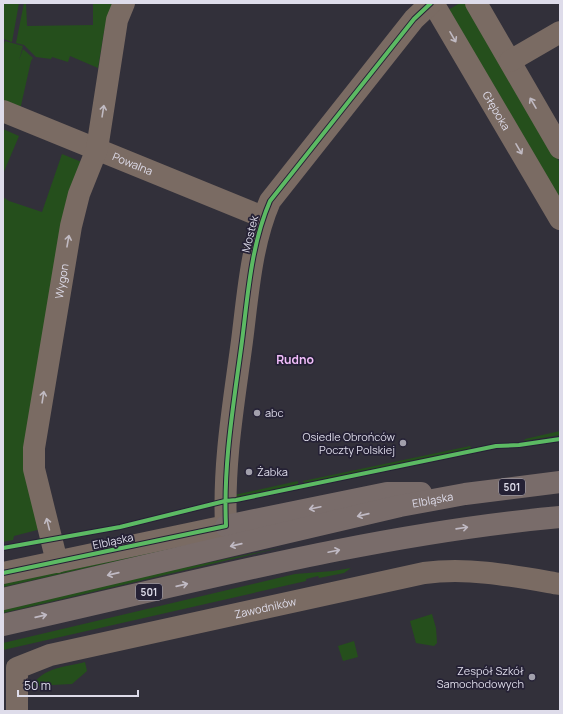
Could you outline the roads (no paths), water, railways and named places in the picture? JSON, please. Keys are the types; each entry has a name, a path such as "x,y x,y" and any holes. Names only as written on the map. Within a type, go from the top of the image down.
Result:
{"main road":[{"name":"Elbląska","path":"3,599 400,506 464,494 560,482"},
{"path":"226,526 387,493 464,494"},
{"name":"501","path":"3,624 380,542 470,527 560,517"}],"street":[{"name":"Wygon","path":"57,562 34,469 34,448 74,213 97,149 117,20 124,3"},
{"name":"Mostek","path":"226,526 226,462 254,252 263,217 270,201 414,18 432,3"},
{"name":"Głęboka","path":"432,3 560,219"},
{"path":"476,3 560,148"},
{"path":"510,61 560,32"},
{"name":"Powalna","path":"3,111 263,217"},
{"name":"Elbląska","path":"3,573 226,526"},
{"name":"Zawodników","path":"17,711 17,668 50,655 424,573 444,570 482,571 560,584"}],"place":[{"name":"abc","path":"257,413"},
{"name":"Osiedle Obrońców Poczty Polskiej","path":"403,443"},
{"name":"Żabka","path":"249,472"},
{"name":"Zespół Szkół Samochodowych","path":"532,677"}],"district":[{"name":"Rudno","path":"295,360"}]}
